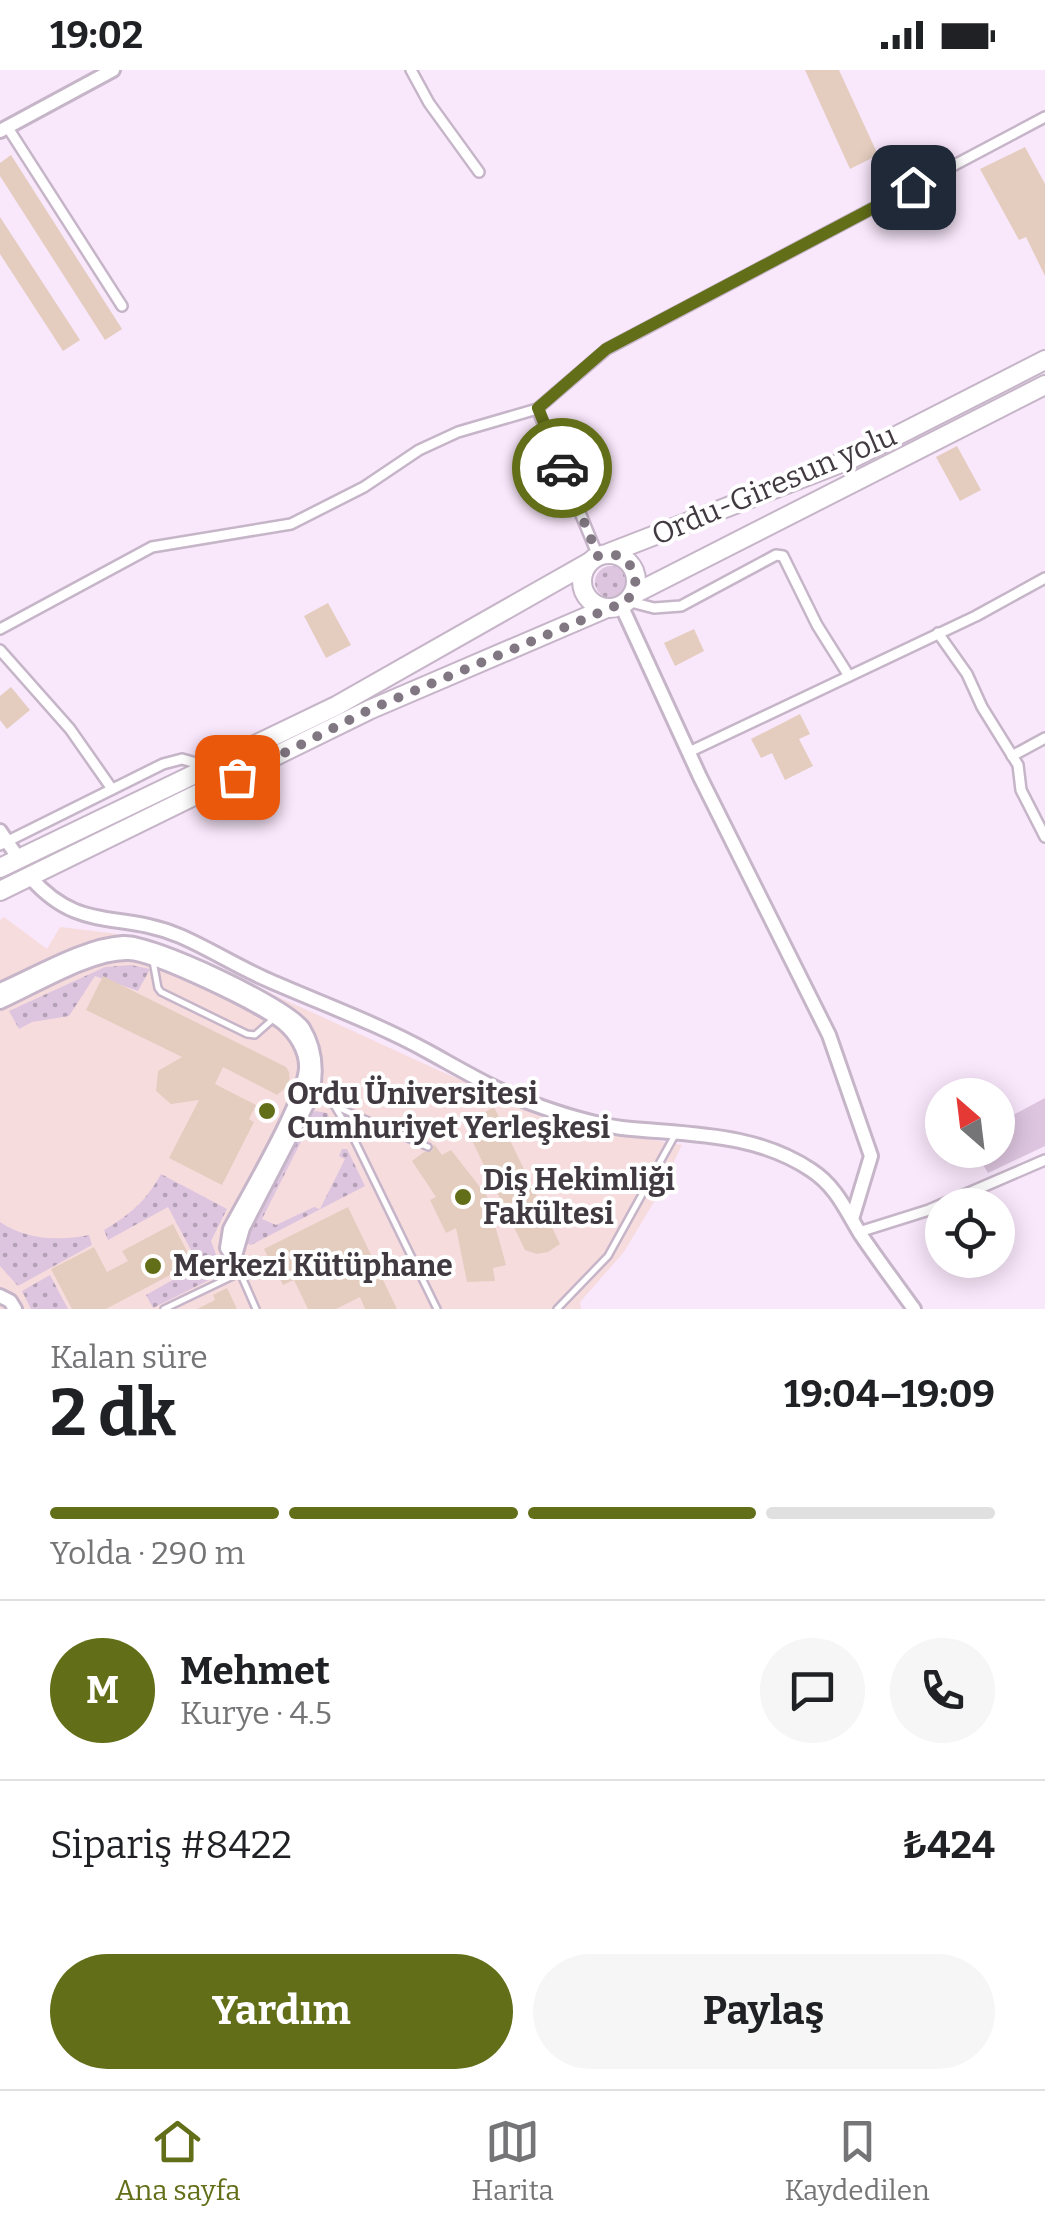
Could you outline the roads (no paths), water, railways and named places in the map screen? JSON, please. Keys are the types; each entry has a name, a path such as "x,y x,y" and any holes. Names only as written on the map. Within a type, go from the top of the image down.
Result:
{"highway":[{"name":"Ordu-Giresun yolu","path":"0,868 336,706 598,558 851,459 1045,360"},
{"name":"Ordu-Giresun yolu","path":"0,891 369,710 622,602 1045,385"},
{"path":"598,558 627,560 633,568 636,586 622,602 591,601 582,587 584,570 598,558"}],"street":[{"path":"113,70 4,129 122,306"},
{"path":"411,70 479,172"},
{"path":"0,630 152,547 292,524 364,487 419,450 458,432 538,408 606,349 1045,117"},
{"path":"538,408 598,558"},
{"path":"622,602 654,608 681,606 776,555 783,556 817,625 849,676"},
{"path":"689,752 938,634 1045,578"},
{"path":"622,602 689,752 829,1036 871,1156 852,1218"},
{"path":"938,634 967,674 982,707 1018,765 1021,790 1045,838"},
{"path":"0,650 70,729 112,790"},
{"path":"1012,756 1045,738"},
{"path":"19,858 2,839 182,759 210,766"},
{"path":"30,877 48,898 66,909 179,936 528,1102 619,1128 726,1136 783,1153 815,1172 842,1198 901,1303 914,1309"},
{"path":"0,990 123,942 146,946 258,997 301,1025 313,1050 312,1095 243,1228 234,1258"},
{"path":"0,1002 105,956 128,953 152,958 276,1018 297,1038 306,1071 285,1122 230,1229 227,1248 234,1258"},
{"path":"860,1232 929,1210 1045,1160"}],"lane":[{"path":"152,958 161,992 247,1034 255,1035 276,1018"},
{"path":"312,1095 428,1147"},
{"path":"334,1105 437,1309"},
{"path":"557,1309 608,1256 676,1131"},
{"path":"234,1258 256,1309"},
{"path":"164,1309 239,1273"}],"place":[{"name":"Ordu Üniversitesi Cumhuriyet Yerleşkesi","path":"267,1111"},
{"name":"Diş Hekimliği Fakültesi","path":"463,1197"},
{"name":"Merkezi Kütüphane","path":"153,1266"}]}
